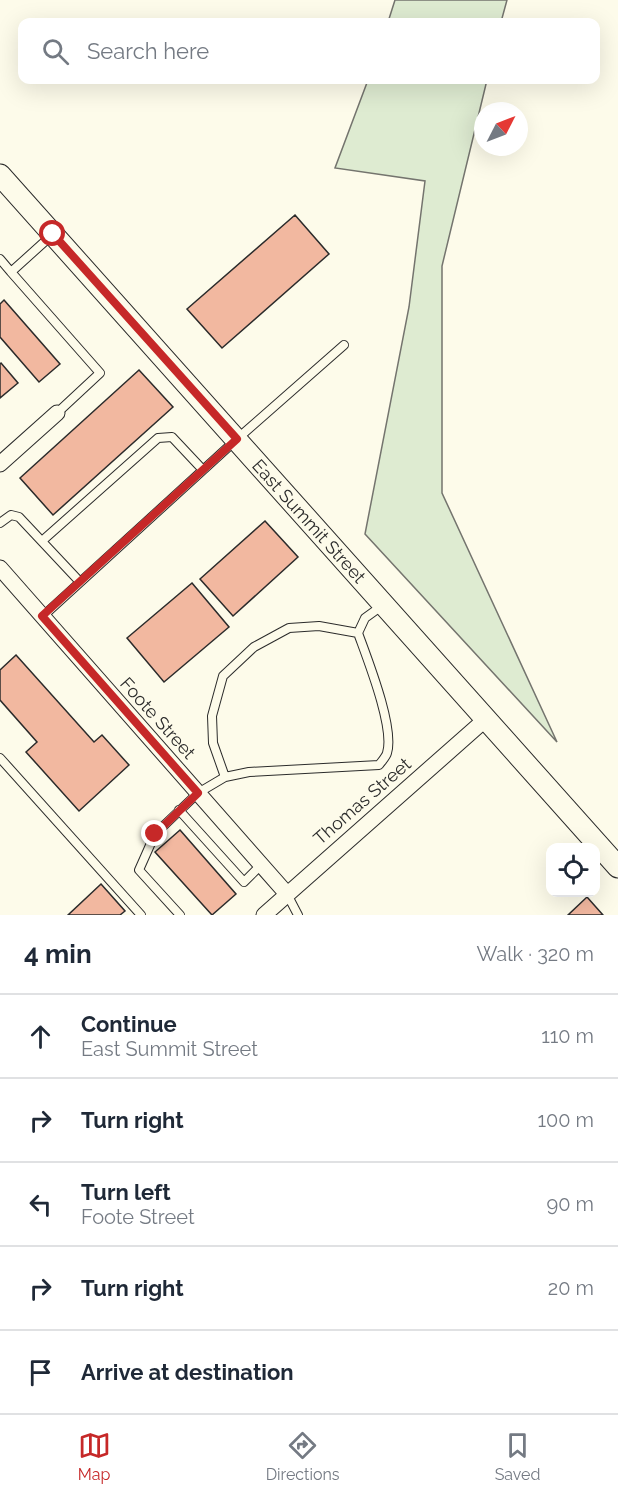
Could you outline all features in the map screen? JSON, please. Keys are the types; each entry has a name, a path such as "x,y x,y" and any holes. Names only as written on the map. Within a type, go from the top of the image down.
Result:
{"street":[{"name":"East Summit Street","path":"0,175 618,867"},
{"path":"0,464 57,413"},
{"name":"Foote Street","path":"0,568 287,894"},
{"name":"Thomas Street","path":"264,915 487,718"}],"lane":[{"path":"11,272 53,234"},
{"path":"0,259 100,373 57,413"},
{"path":"42,616 344,345"},
{"path":"42,541 158,438 172,437 203,470"},
{"path":"0,523 11,515 19,517 80,582"},
{"path":"180,915 139,870 155,834 198,793 225,777 249,772 379,765 387,753 388,730 358,633 365,618 384,604"},
{"path":"225,777 213,743 212,716 223,676 254,647 289,628 319,626 358,633"},
{"path":"0,758 141,915"},
{"path":"179,810 244,882 261,865"},
{"path":"287,894 298,915"}],"green space":[{"path":"395,0 507,0 502,18 389,18"},
{"path":"366,84 486,84 482,102 474,102 474,134 442,266 442,493 557,742 365,534 409,307 425,181 335,168"}],"building":[{"path":"295,215 329,254 222,348 187,309"},
{"path":"4,300 60,364 39,382 0,337 0,304"},
{"path":"0,364 18,383 0,398"},
{"path":"139,370 173,407 53,515 20,478"},
{"path":"265,521 298,557 233,616 200,579"},
{"path":"192,583 229,627 164,682 127,638"},
{"path":"16,655 94,742 102,735 129,765 79,811 26,752 37,742 0,700 0,670"},
{"path":"180,830 236,894 212,915 155,852"},
{"path":"101,884 125,911 120,915 68,915"},
{"path":"587,897 603,915 568,915"}],"route":[{"path":"53,234 237,439 42,616 198,793 155,834"}]}
